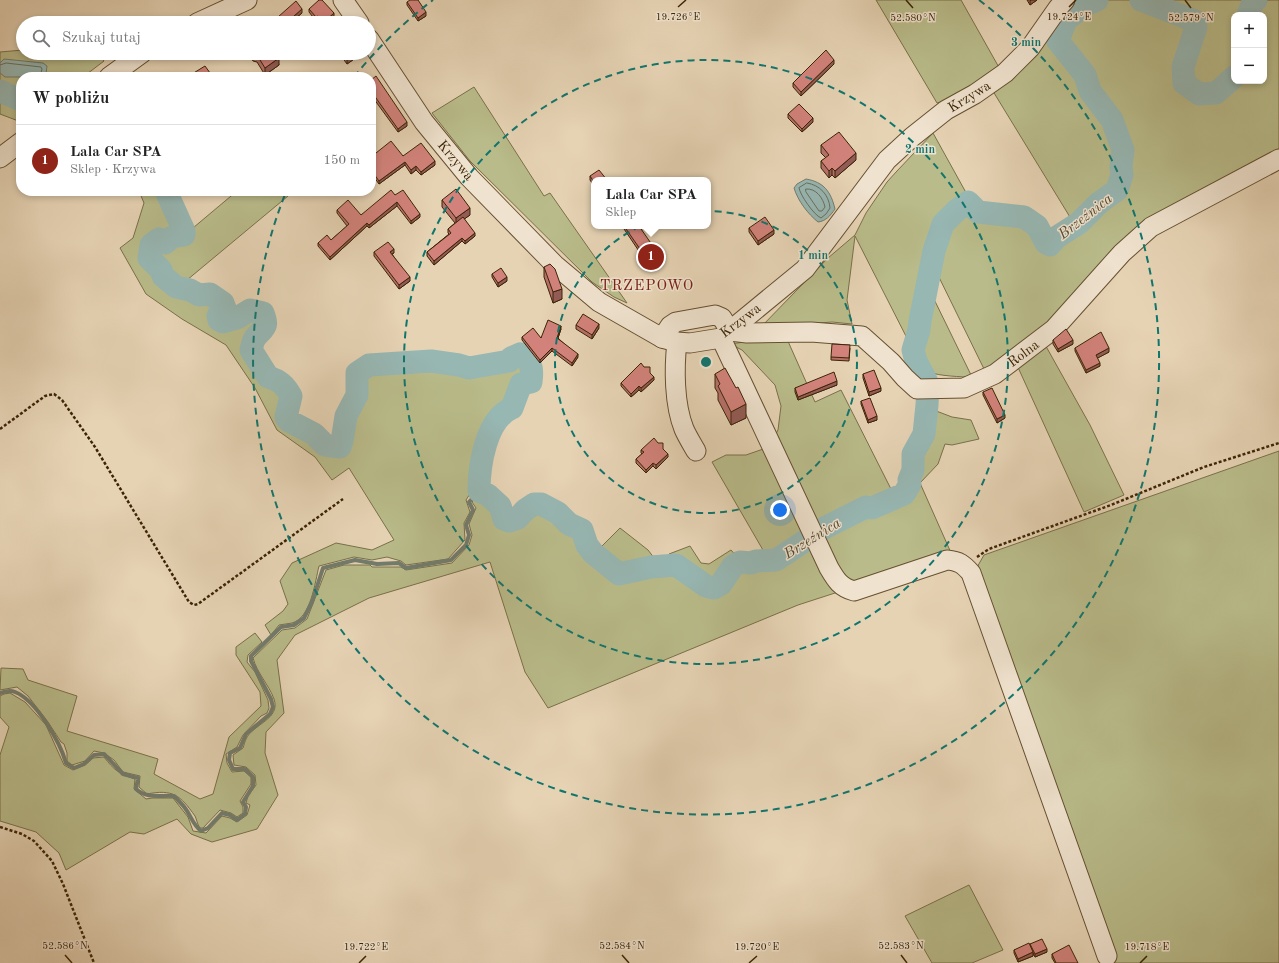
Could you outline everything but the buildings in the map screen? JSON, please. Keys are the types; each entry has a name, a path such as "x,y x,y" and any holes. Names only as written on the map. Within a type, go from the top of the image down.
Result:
{"street":[{"path":"213,16 248,0"},
{"path":"343,0 353,16"},
{"name":"Krzywa","path":"726,334 805,268 887,160 912,137 946,110 975,94 1005,72 1030,48 1065,0"},
{"name":"Krzywa","path":"376,50 424,122 469,177 550,260 599,302 670,340"},
{"path":"116,72 132,60"},
{"path":"0,158 16,146"},
{"name":"Rolna","path":"726,334 811,332 862,336 891,362 917,389 964,388 995,374 1054,329 1122,253 1152,226 1279,159"},
{"path":"696,451 684,430 679,415 675,356 670,340 670,326 676,322 715,315 722,318 726,334 814,535 837,582 845,589 854,591 947,560 957,561 971,573 1107,956"}],"path":[{"path":"0,428 45,396 54,394 62,400 95,447 188,602 194,605 198,604 343,499"},
{"path":"965,567 971,560 989,549 1111,505 1204,467 1279,443"},
{"path":"0,827 22,834 34,841 52,861 63,884 94,963"}],"green space":[{"path":"876,0 961,0 1001,71 965,95 937,103"},
{"path":"1070,0 1087,0 1081,3 1062,21 1053,43 1074,65 1089,93 1110,122 1119,148 1118,180 1112,191 1095,203 1080,220 1073,222 991,88"},
{"path":"1107,0 1135,0 1193,23 1194,27 1180,63 1182,84 1197,95 1218,96 1231,84 1267,84 1267,12 1252,12 1255,6 1261,2 1268,0 1279,0 1279,153 1205,193 1040,333 985,371 933,265 946,225 968,205 980,216 1023,220 1034,227 1046,246 1050,248 1056,241 1070,231 1079,229 1099,207 1121,191 1127,173 1124,168 1126,150 1116,119 1092,89 1088,73 1063,41 1066,26 1071,18 1080,11"},
{"path":"1148,0 1252,0 1246,12 1231,12 1231,76 1217,87 1208,90 1194,87 1188,83 1187,67 1198,34 1197,19"},
{"path":"16,51 16,60 104,61 90,72 16,72 16,120 0,114 0,52"},
{"path":"474,87 544,196 550,193 627,303 614,297 592,282 470,161 432,113"},
{"path":"933,133 969,198 961,202 941,223 929,256 911,346 855,236 847,300 852,324 832,322 760,328 828,258 855,235 866,213 887,182"},
{"path":"141,196 163,196 181,234 171,235 163,240 158,238 150,242 145,258 165,280 179,291 187,295 197,297 209,297 222,307 222,310 216,316 218,323 231,323 240,320 251,313 261,316 264,320 262,328 253,337 249,350 264,377 277,383 284,390 288,399 284,412 285,421 315,438 324,448 336,450 344,449 346,444 349,416 360,396 359,375 367,369 432,363 457,366 471,370 507,363 517,357 524,359 531,371 529,379 518,386 510,406 498,413 488,434 481,444 480,470 474,486 466,500 470,512 464,523 465,540 448,559 406,565 401,561 387,557 372,560 354,557 319,566 314,590 304,614 292,623 279,625 271,635 265,625 283,611 288,604 280,581 292,563 336,543 372,550 394,540 349,468 332,480 315,457 277,430 255,388 226,345 182,319 146,294 120,248 133,238 144,203"},
{"path":"231,196 288,196 181,285 176,284 165,275 163,267 152,258 153,246 159,242 164,246 172,240 185,239 187,233"},
{"path":"930,291 972,377 950,376 933,373 924,366 921,361 918,353 925,330 922,326"},
{"path":"787,339 815,402 841,390 893,493 878,502 867,503 821,521 780,555 767,557 712,462 726,455 746,455 769,447 778,430 781,406 775,385 742,350 730,344 759,340"},
{"path":"1043,341 1090,425 1124,495 1084,512 1016,363"},
{"path":"931,409 952,417 971,420 979,439 952,445 945,444 938,464 920,483 952,555 798,605 548,708 525,672 490,562 369,598 295,635 277,660 284,713 266,732 265,753 278,795 257,829 212,842 191,834 177,819 144,834 130,832 66,870 59,853 36,832 0,821 0,755 9,727 0,717 0,696 4,694 10,693 25,702 46,725 64,765 73,770 85,765 93,758 104,757 117,771 135,779 134,789 146,799 173,798 188,817 193,831 206,833 222,816 237,822 247,815 250,805 246,803 248,796 256,785 255,775 246,767 234,765 233,755 243,748 246,739 254,729 274,712 274,699 257,669 253,658 282,630 295,628 307,619 326,570 344,565 370,565 372,567 401,567 406,570 452,563 469,545 472,535 469,524 476,508 472,502 477,496 493,504 505,524 513,524 521,521 527,511 534,506 547,510 580,532 584,554 589,554 617,578 649,570 676,567 688,579 698,583 710,593 721,595 735,567 741,564 751,566 758,563 772,565 806,542 846,522 892,502 905,500 915,482 913,480 917,471 915,462 922,444 927,438 927,427"},
{"path":"1279,451 1279,963 1114,963 976,569 984,555"},
{"path":"620,528 648,550 658,563 618,570 597,551"},
{"path":"690,546 701,563 709,564 731,550 739,559 735,561 718,583 712,584 699,579 677,561 668,562 669,554"},
{"path":"255,633 262,642 248,655 247,662 255,672 268,700 269,708 267,713 261,716 243,735 237,747 226,754 227,763 232,772 244,771 251,777 251,784 240,801 243,807 243,813 237,817 231,813 220,810 203,828 200,828 195,816 180,798 170,793 163,792 147,794 139,787 140,776 123,772 114,760 104,753 94,751 85,761 72,765 67,761 67,753 64,744 28,696 17,687 0,690 1,668 23,669 28,680 77,696 67,731 158,759 154,774 200,799 213,794 229,737 261,706 260,692 236,655 236,647"},
{"path":"969,885 1003,950 972,963 932,963 905,916"}],"water":[{"path":"4,59 43,63 47,66 46,72 16,72 16,77 5,77 0,73 0,63"},
{"path":"806,179 822,185 829,193 835,209 830,216 823,221 818,222 811,215 804,207 796,193 794,188 797,184"}],"waterway":[{"name":"Brzeźnica","path":"168,196 184,231 184,235 172,237 165,243 159,239 151,245 149,258 161,270 163,276 176,287 190,290 199,295 210,294 223,303 226,311 218,316 219,320 223,322 237,318 250,310 263,313 266,322 265,327 254,339 251,350 268,377 281,384 291,396 286,417 289,421 314,434 325,445 340,447 346,416 357,395 357,373 369,365 431,361 469,368 509,361 511,358 520,354 531,366 531,382 521,384 512,408 503,414 490,432 480,469 479,491 488,495 500,506 504,519 509,521 518,518 525,510 534,504 541,504 558,513 569,524 582,530 587,545 593,553 619,574 651,567 676,565 706,586 714,588 721,584 733,566 740,562 751,563 756,561 776,560 826,527 866,507 872,508 904,494 910,484 909,480 913,470 913,454 924,434 927,405 928,384 916,361 913,350 919,330 934,251 943,224 957,210 968,202 978,212 1024,217 1037,226 1046,243 1050,245 1057,237 1079,223 1099,203 1117,190 1122,175 1121,167 1123,150 1112,120 1090,91 1085,75 1058,41 1066,20 1083,6 1097,0"},
{"name":"Brzeźnica","path":"1141,0 1195,21 1196,27 1183,67 1184,83 1199,94 1216,93 1231,80"},
{"name":"Brzeźnica","path":"1249,12 1253,2 1256,0"},
{"name":"Brzeźnica","path":"0,91 16,98"},
{"path":"0,693 8,691 15,692 23,696 39,712 53,733 66,763 74,768 84,764 94,755 104,754 123,774 138,778 136,789 140,792 154,796 174,796 185,808 198,829 201,831 208,828 222,813 230,815 237,820 245,814 246,807 243,802 253,786 253,777 245,769 233,769 229,760 230,753 240,748 246,734 270,714 273,707 271,699 251,661 251,656 281,627 294,625 304,618 312,602 323,568 355,560 377,564 399,563 406,568 451,560 466,545 469,535 466,525 473,510 469,502 479,491"}],"place":[{"name":"Lala Car SPA","path":"651,257"}],"district":[{"name":"TRZEPOWO","path":"647,285"}]}
